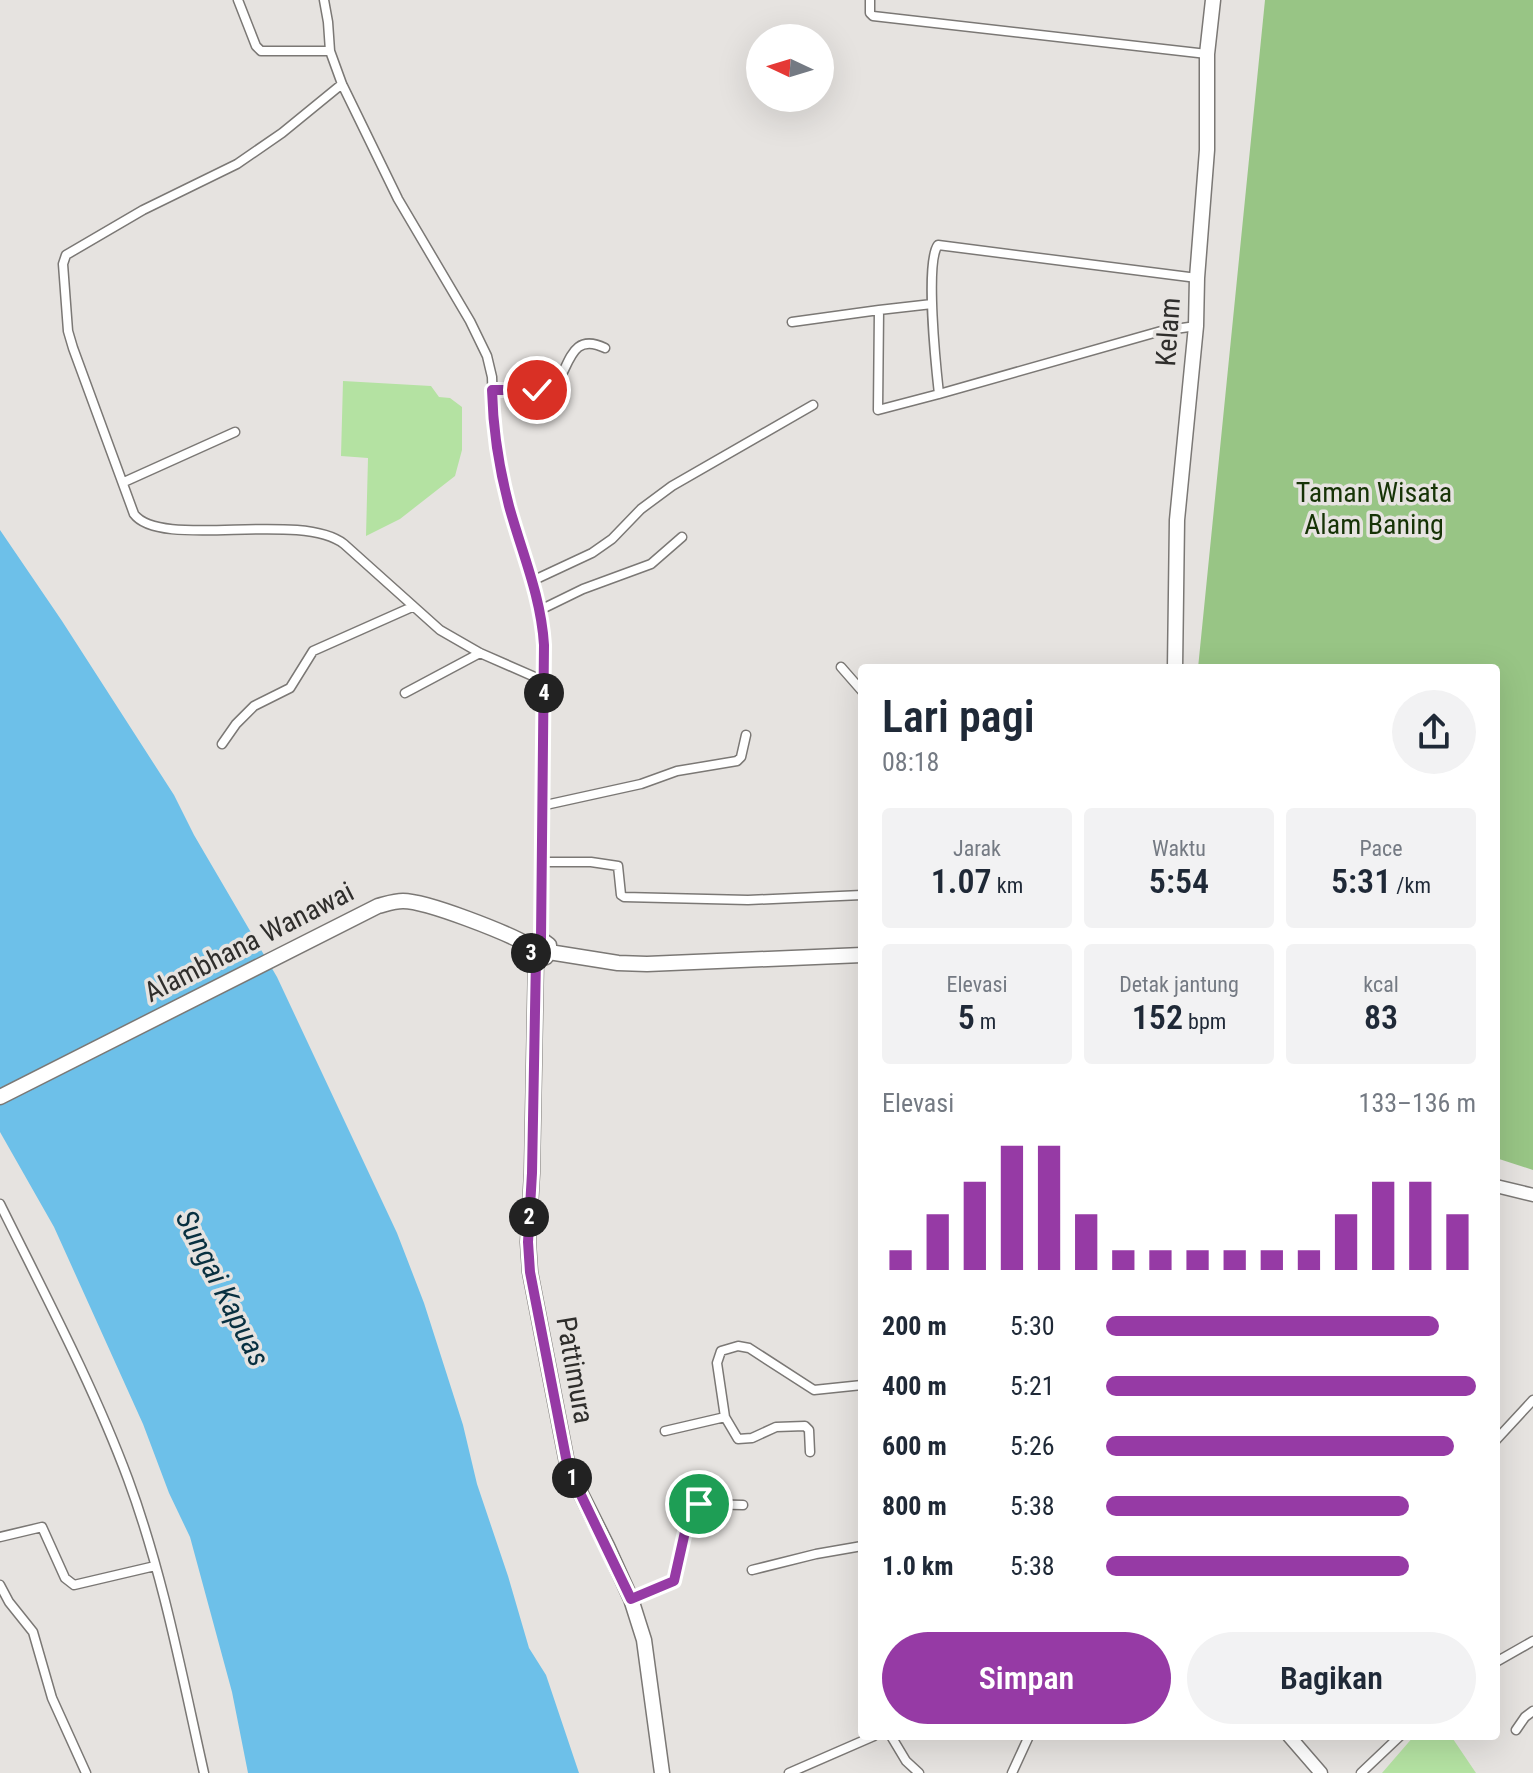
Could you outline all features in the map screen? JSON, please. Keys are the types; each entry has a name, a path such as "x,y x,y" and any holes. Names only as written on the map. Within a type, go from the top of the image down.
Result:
{"main road":[{"name":"Kelam","path":"1175,664 1177,520 1196,326 1207,150 1207,54 1213,0"},
{"name":"Alambhana Wanawai","path":"0,1097 349,920 392,902 414,902 539,949 618,963 858,955"},
{"name":"Pattimura","path":"539,949 528,1242 530,1272 568,1468 631,1599 647,1656 662,1773"}],"street":[{"path":"238,0 256,46 261,51 330,51"},
{"path":"324,0 330,51 342,84 398,199 470,321 487,356 497,455 544,634 539,949"},
{"path":"870,0 873,16 1207,54"},
{"path":"342,84 282,133 237,164 143,210 66,255 63,264 68,331 134,514 144,523 169,528 303,530 330,535 440,630 480,653 544,681"},
{"path":"939,394 932,304 935,248 944,244 1197,278"},
{"path":"792,322 932,304"},
{"path":"879,310 878,410 884,411 1161,331 1196,326"},
{"path":"492,390 554,388 578,346 595,343 605,348"},
{"path":"532,581 592,553 672,486 813,405"},
{"path":"124,482 235,432"},
{"path":"540,610 583,589 651,564 682,537"},
{"path":"222,744 254,706 290,688 298,679 310,653 412,607"},
{"path":"405,693 480,653"},
{"path":"841,667 858,686"},
{"path":"541,806 641,784 677,771 737,761 741,757 746,735"},
{"path":"542,862 591,862 618,866 621,895 624,897 748,900 858,895"},
{"path":"1500,1187 1533,1195"},
{"path":"0,1204 99,1406 128,1479 155,1566 204,1773"},
{"path":"810,1452 808,1427 776,1427 742,1440 735,1434 725,1417 718,1355 724,1348 749,1348 814,1390 858,1385"},
{"path":"1500,1436 1533,1400"},
{"path":"665,1431 725,1417"},
{"path":"631,1599 674,1581 691,1508 699,1504 743,1505"},
{"path":"0,1537 42,1527 65,1578 74,1585 155,1566"},
{"path":"752,1570 858,1547"},
{"path":"0,1585 9,1602 33,1632 52,1698 86,1773"},
{"path":"1500,1660 1533,1641"},
{"path":"1516,1730 1533,1711"},
{"path":"789,1773 865,1740"},
{"path":"893,1740 906,1761 919,1773"},
{"path":"1012,1773 1027,1740"},
{"path":"1292,1740 1321,1773"},
{"path":"1361,1773 1396,1740"}],"green space":[{"name":"Taman Wisata Alam Baning","path":"1265,0 1533,0 1533,1170 1500,1159 1500,664 1198,664"},
{"path":"343,381 431,386 439,397 450,398 462,407 462,450 455,476 400,519 366,536 368,458 341,456"},
{"path":"1411,1740 1454,1740 1476,1773 1382,1773"}],"water":[{"name":"Sungai Kapuas","path":"0,530 174,795 277,977 397,1233 424,1303 463,1425 477,1484 529,1648 546,1675 579,1773 248,1773 232,1692 190,1537 54,1227 0,1132"}],"route":[{"path":"537,390 492,390 497,455 538,601 544,645 541,939 530,946 536,958 528,1242 530,1272 568,1468 631,1599 674,1581 689,1514 691,1508 699,1504"}]}
